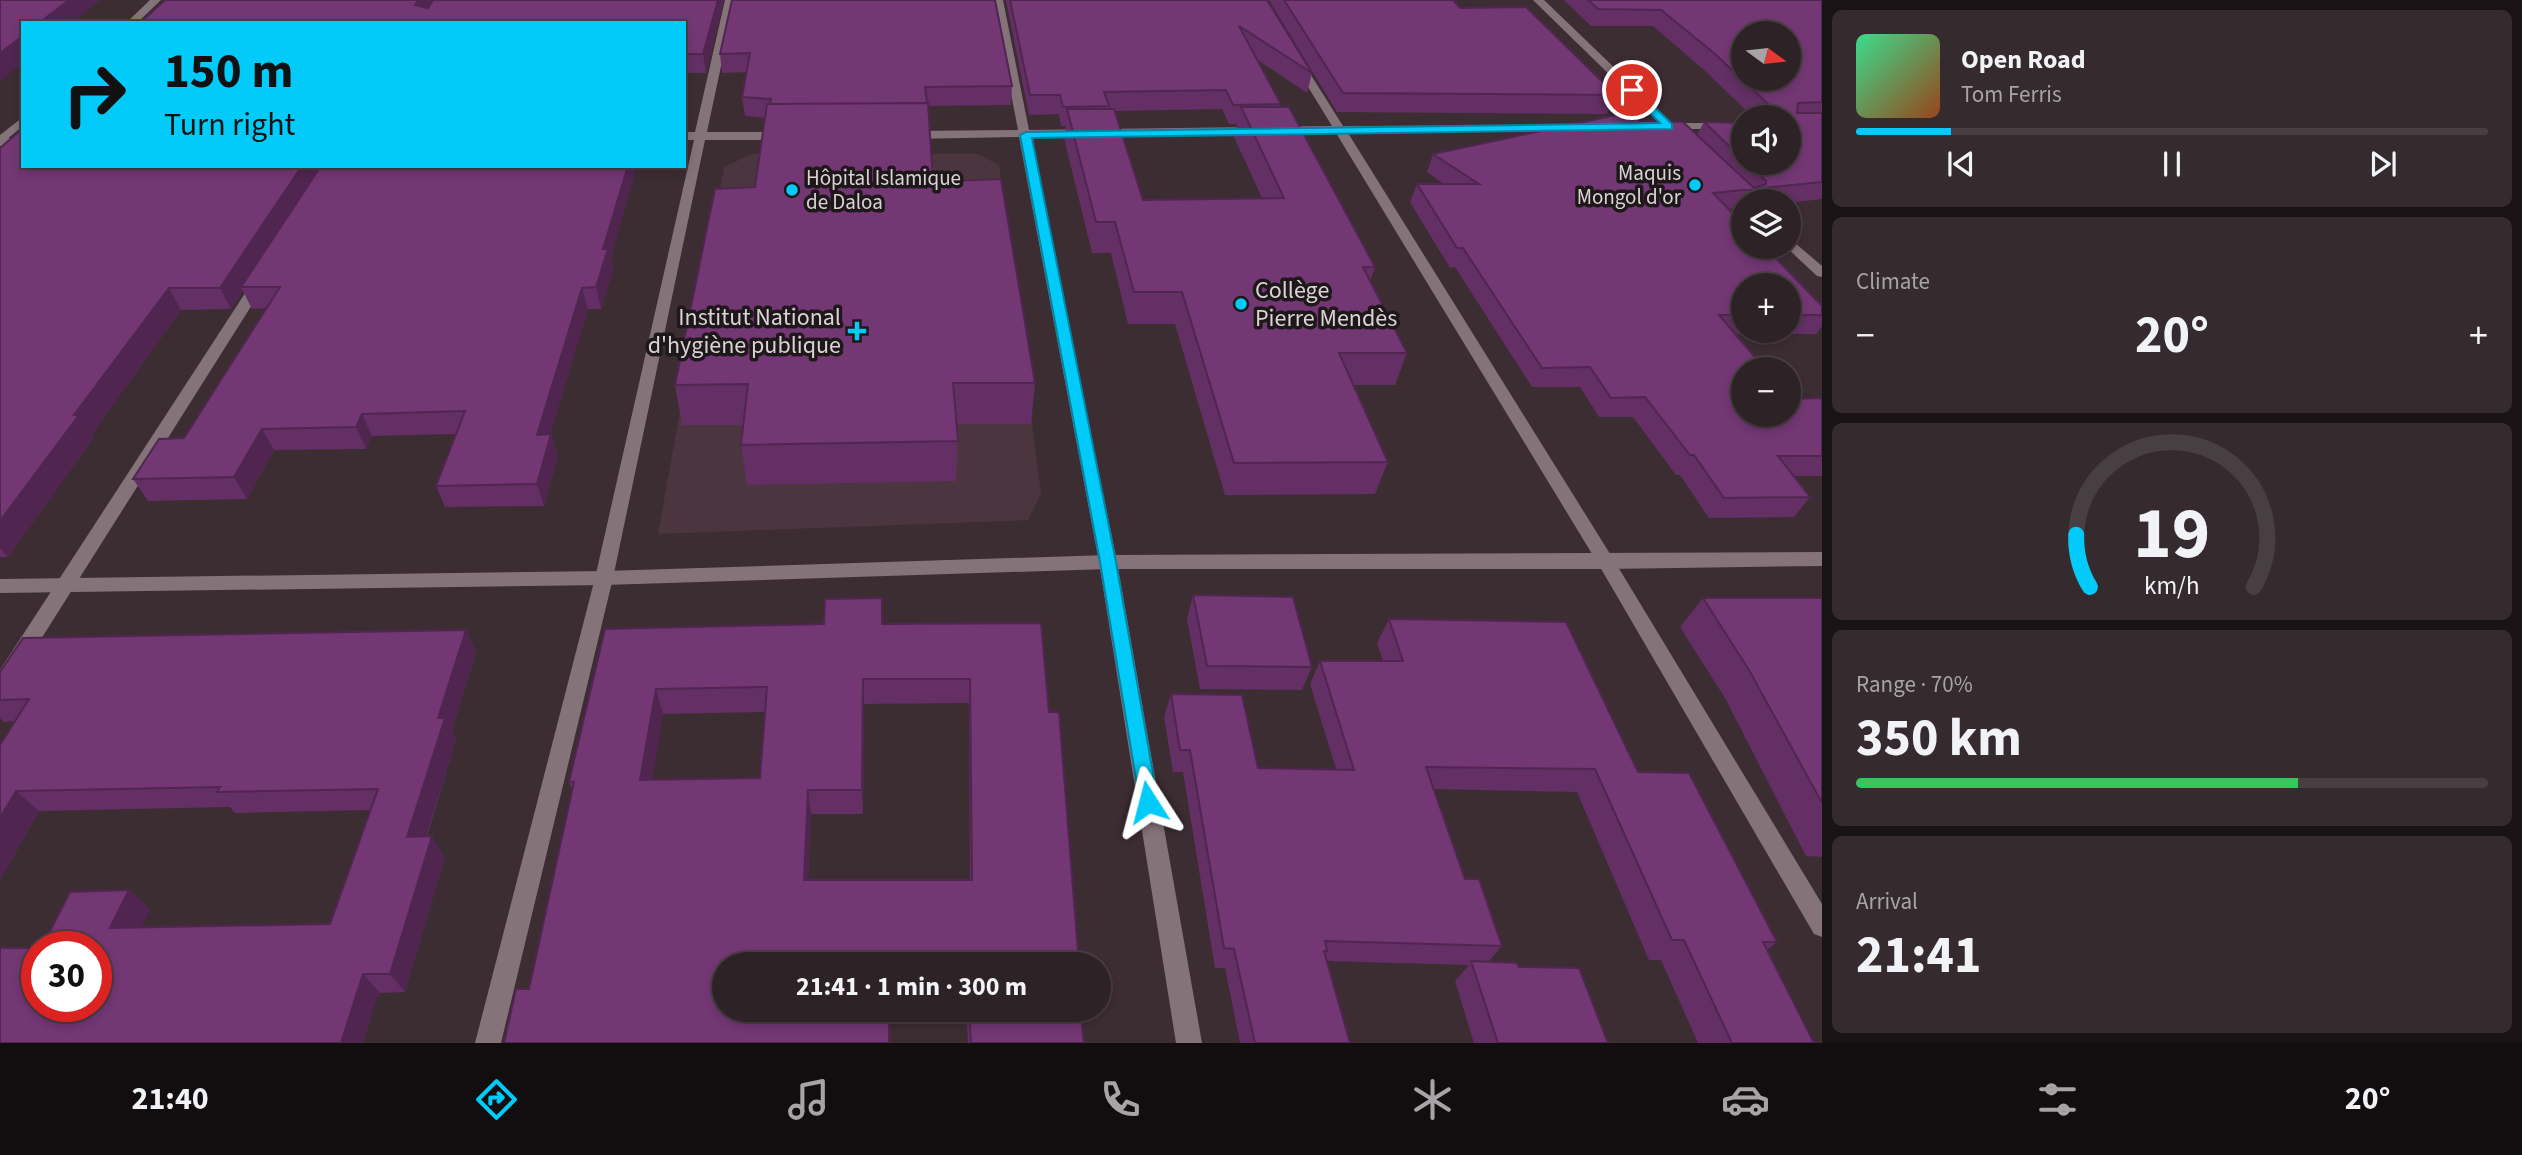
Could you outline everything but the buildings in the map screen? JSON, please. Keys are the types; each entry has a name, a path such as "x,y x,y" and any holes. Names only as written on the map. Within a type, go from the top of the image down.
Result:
{"street":[{"path":"133,21 156,0"},
{"path":"488,1043 604,578 693,136 730,0"},
{"path":"998,0 1108,562 1189,1043"},
{"path":"1538,0 1678,136"},
{"path":"1289,48 1606,562 1822,926"},
{"path":"0,141 21,122"},
{"path":"1655,127 1731,126"},
{"path":"891,135 1600,127"},
{"path":"693,136 797,136"},
{"path":"0,141 21,142"},
{"path":"1801,253 1822,273"},
{"path":"0,687 267,271"},
{"path":"0,586 604,578 1108,562 1822,559"}],"shaded area":[{"name":"Institut National d'hygiène publique","path":"752,154 978,154 999,165 1041,494 1028,520 658,534 724,167"}],"place":[{"name":"Maquis Mongol d'or","path":"1695,185"},
{"name":"Hôpital Islamique de Daloa","path":"792,190"},
{"name":"Collège Pierre Mendès","path":"1241,304"},
{"name":"Institut National d'hygiène publique","path":"857,331"}],"route":[{"path":"1148,802 1108,562 1026,135 1669,126 1632,90"}]}
